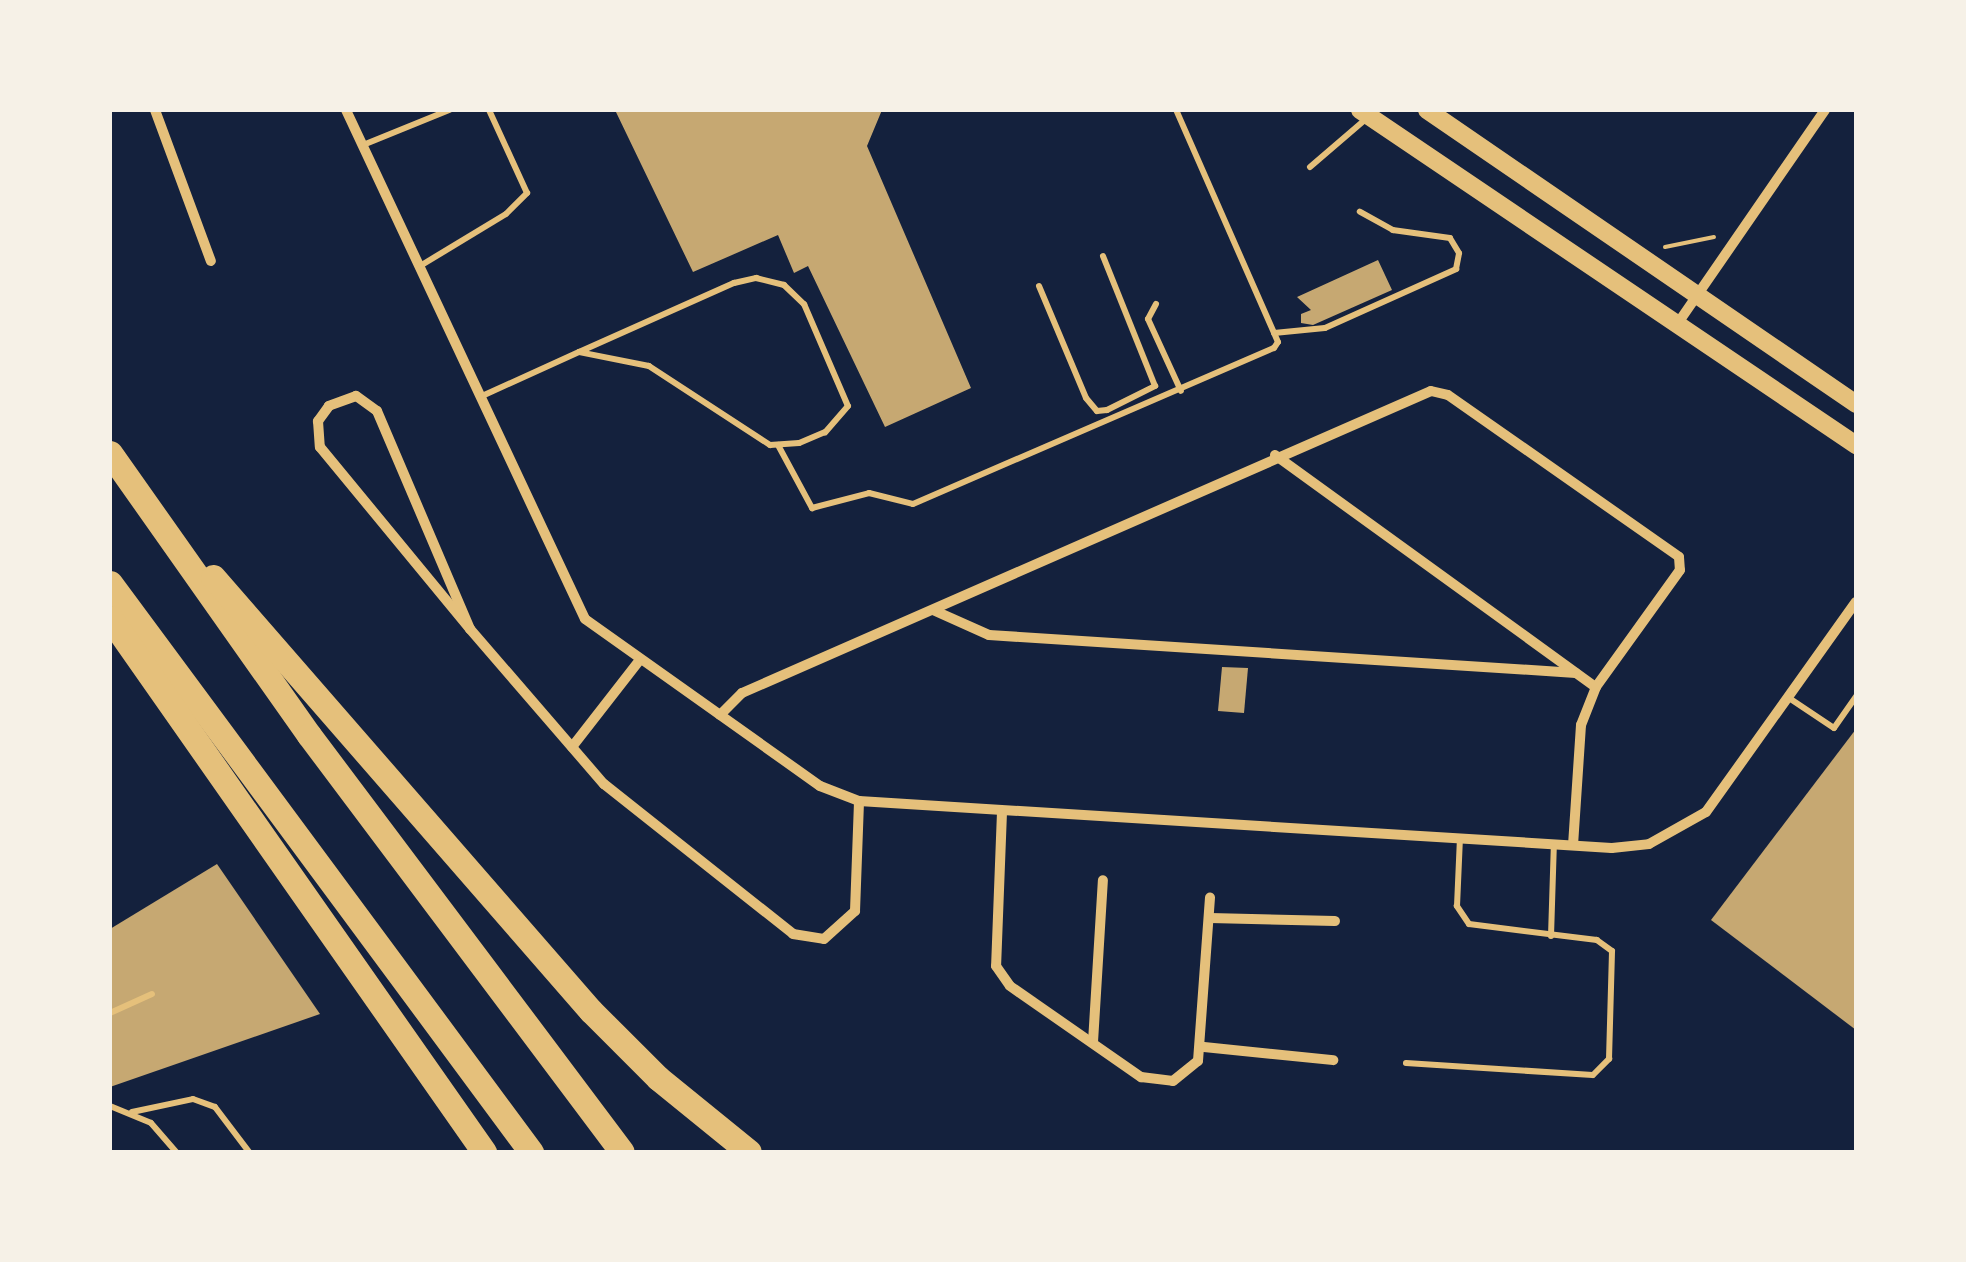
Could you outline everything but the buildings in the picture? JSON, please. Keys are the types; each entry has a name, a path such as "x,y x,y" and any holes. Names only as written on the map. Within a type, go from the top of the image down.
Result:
{"highway":[{"path":"110,453 183,558 622,1152"},
{"path":"183,558 225,590 591,1011 658,1078 749,1152"},
{"path":"110,583 531,1152"},
{"path":"110,618 484,1152"}],"street":[{"path":"155,110 212,261"},
{"path":"346,110 579,608 639,661 820,786 858,801 1460,838 1649,844 1694,822 1856,602"},
{"path":"1427,110 1856,404"},
{"path":"1678,323 1825,110"},
{"path":"1368,112 1856,445"},
{"path":"720,714 742,693 1275,455 1418,394 1439,391 1669,545 1680,570 1596,686 1580,725 1573,844"},
{"path":"470,629 377,410 356,396 328,406 318,421 320,448 470,629 604,784 793,934 810,939 839,930 855,911 858,801"},
{"path":"1275,455 1596,686"},
{"path":"933,610 989,635 1576,674"},
{"path":"572,747 639,661"},
{"path":"1002,812 996,966 1010,986 1141,1077 1163,1082 1193,1068 1204,1047 1210,896"},
{"path":"1093,1042 1103,880"},
{"path":"1210,918 1335,921"},
{"path":"1204,1047 1333,1060"}],"lane":[{"path":"362,144 449,110"},
{"path":"420,266 506,214 527,193 489,110"},
{"path":"578,352 649,366 731,423 778,445 812,508 869,493 913,504 1274,348 1274,333 1176,110"},
{"path":"1310,166 1368,112"},
{"path":"1274,333 1324,328 1456,269 1459,253 1450,238 1393,230 1360,212"},
{"path":"1038,286 1086,398 1097,411 1108,410 1156,386 1103,256"},
{"path":"482,396 734,284 770,279 804,304 848,406 825,432 778,445"},
{"path":"1156,304 1148,319 1181,391"},
{"path":"1789,698 1834,728 1856,696"},
{"path":"1406,1064 1602,1071 1609,1059 1614,956 1598,940 1482,929 1461,916 1460,838"},
{"path":"1551,936 1554,843"},
{"path":"110,1013 152,994"},
{"path":"132,1112 194,1099 215,1107 249,1152"},
{"path":"110,1106 132,1112 176,1152"}],"path":[{"path":"1660,248 1717,237"}]}
